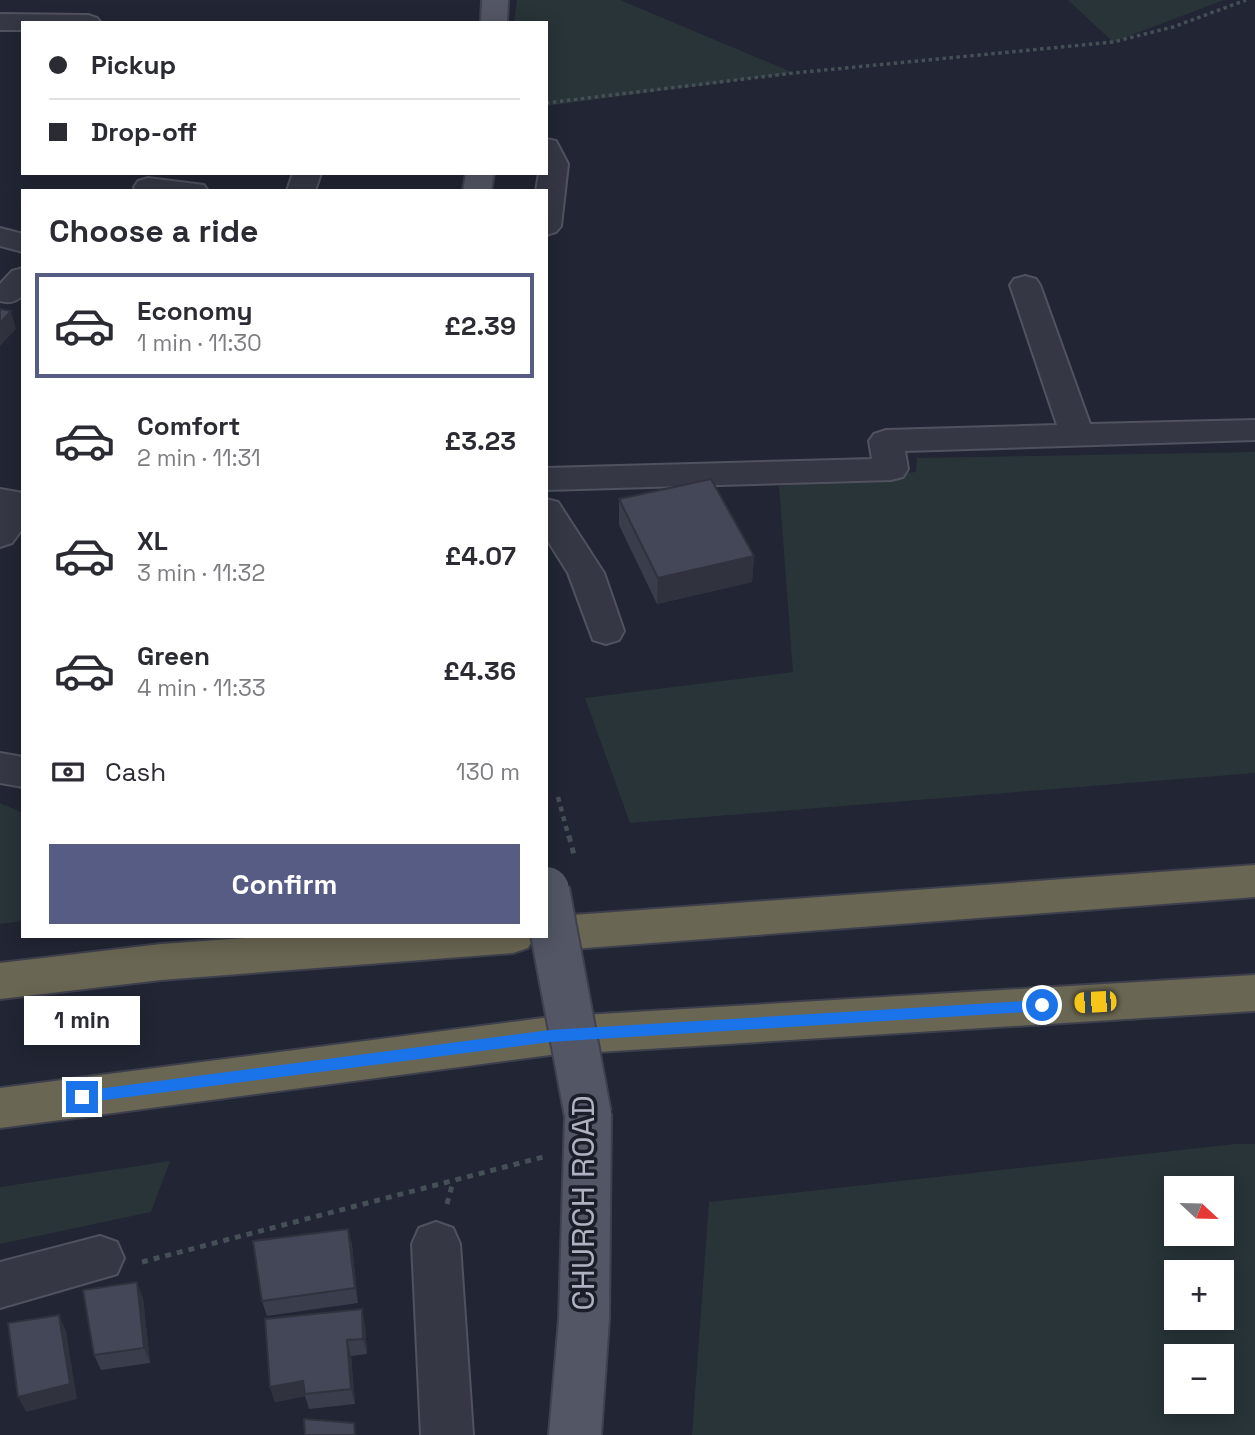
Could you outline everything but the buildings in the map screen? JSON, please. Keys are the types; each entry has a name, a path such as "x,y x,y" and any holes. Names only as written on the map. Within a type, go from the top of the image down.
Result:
{"highway":[{"path":"548,934 1255,881"},
{"path":"0,981 161,962 486,938"},
{"path":"0,1108 550,1036 1255,993"}],"main road":[{"path":"494,21 495,0"},
{"name":"CHURCH ROAD","path":"548,901 588,1115 584,1319 575,1435"}],"street":[{"path":"0,22 21,22"},
{"path":"548,151 554,164 548,210"},
{"path":"144,184 180,189"},
{"path":"0,237 21,242"},
{"path":"1025,285 1077,435"},
{"path":"548,479 891,469 886,441 1255,430"},
{"path":"0,500 21,504 0,535"},
{"path":"548,513 586,573 606,631"},
{"path":"0,768 21,772"},
{"path":"436,1244 447,1435"},
{"path":"0,1285 100,1258"}],"path":[{"path":"548,103 794,73 1113,42 1172,27 1246,0"},
{"path":"558,797 575,857"},
{"path":"100,1258 116,1268 513,1166 552,1153"}],"shaded area":[{"path":"517,0 620,0 794,73 548,106 548,21 514,21"},
{"path":"1068,0 1224,0 1113,42"},
{"path":"1255,452 1255,773 630,823 585,698 793,672 779,486 916,472 917,458"},
{"path":"0,803 21,812 21,921 0,924"},
{"path":"1235,1144 1255,1144 1255,1435 692,1435 709,1202"},
{"path":"170,1161 151,1212 0,1244 0,1187"}],"route":[{"path":"82,1097 550,1036 1042,1005"}]}
